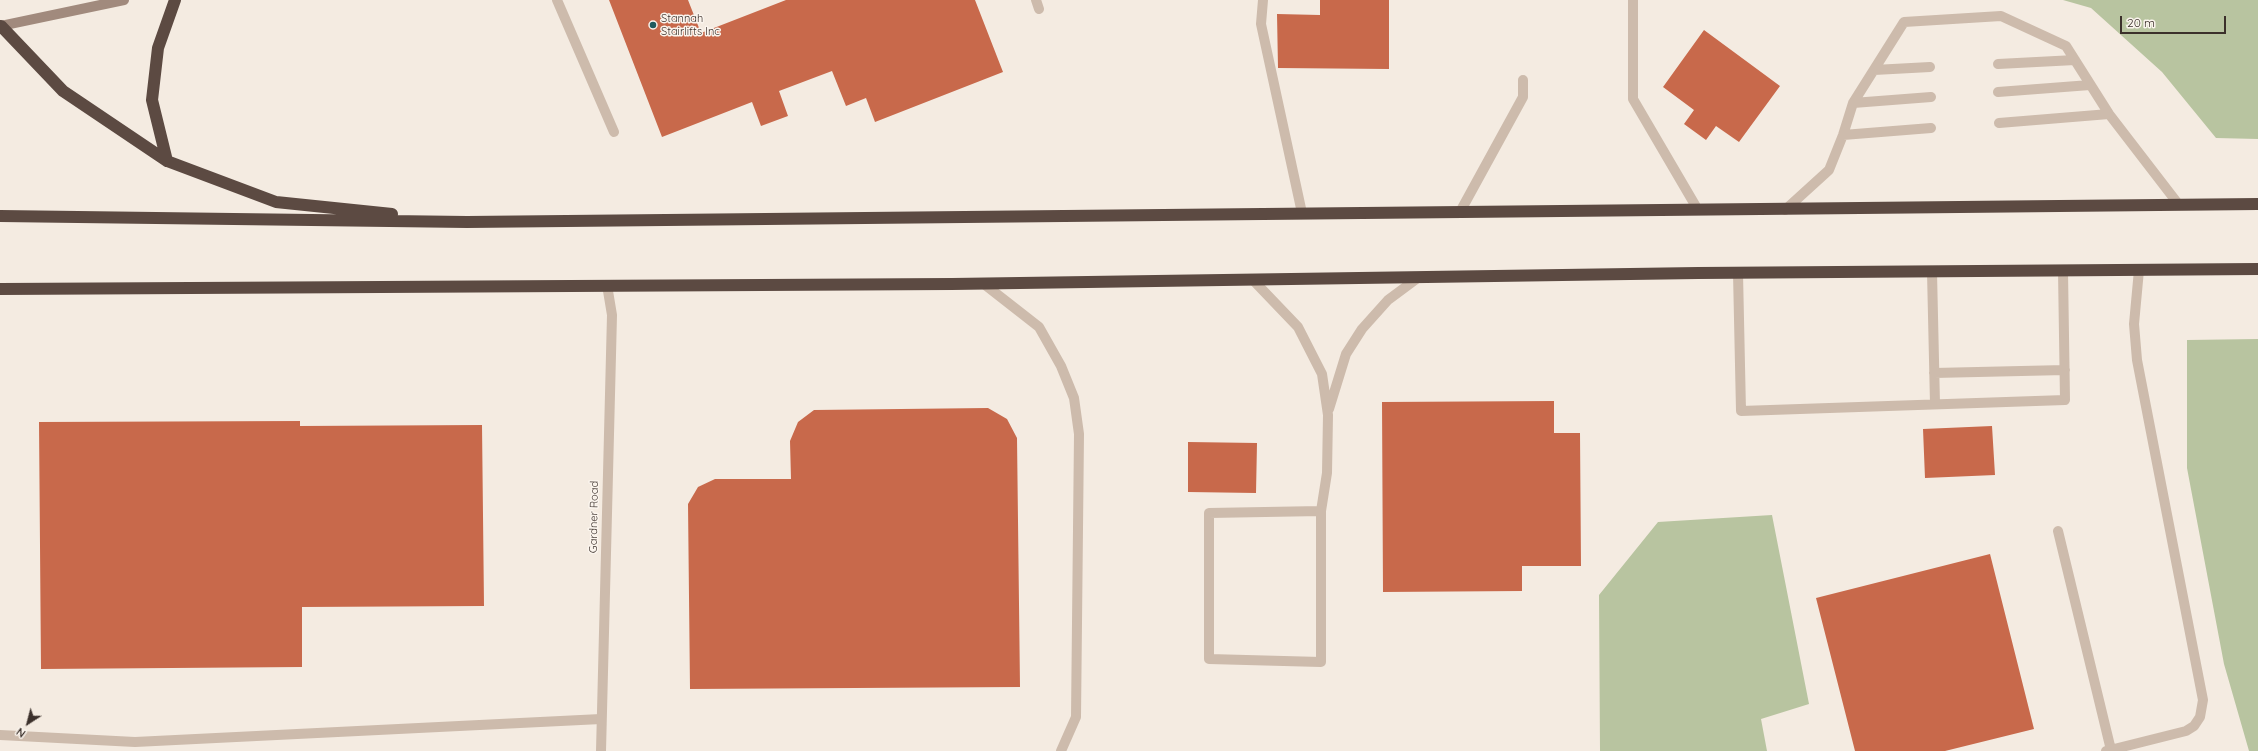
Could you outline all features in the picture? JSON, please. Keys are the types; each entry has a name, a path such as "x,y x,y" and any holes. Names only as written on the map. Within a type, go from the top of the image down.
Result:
{"highway":[{"path":"167,161 152,100 158,48 175,0"},
{"path":"0,25 62,91 167,161 276,202 467,222"},
{"path":"0,216 467,222 1302,213 1785,210 2258,204"},
{"path":"0,288 984,284 1738,273 2258,269"}],"street":[{"path":"0,25 124,0"},
{"path":"557,0 614,132"},
{"path":"1263,0 1260,24 1302,213"},
{"path":"1633,0 1633,98 1698,210"},
{"path":"1785,210 1829,170 1843,135 1853,103 1904,22 2001,16 2066,46 2109,114 2179,205"},
{"path":"1998,64 2075,60"},
{"path":"1874,70 1930,67"},
{"path":"1460,212 1523,97 1523,80"},
{"path":"1998,92 2090,85"},
{"path":"1853,103 1931,97"},
{"path":"1999,122 2109,114"},
{"path":"1843,135 1931,128"},
{"path":"2058,531 2108,750 2186,731 2194,726 2200,717 2203,700 2136,360 2134,324 2139,270"},
{"path":"1738,273 1742,411 2065,400 2063,271"},
{"path":"1932,272 1935,404"},
{"path":"1328,415 1346,354 1362,329 1388,300 1419,278"},
{"path":"1253,280 1298,327 1322,374 1328,415 1327,473 1321,511 1321,662 1209,659 1209,513 1321,511"},
{"path":"984,284 1039,327 1061,366 1074,398 1079,434 1076,717 1061,751"},
{"name":"Gardner Road","path":"600,751 612,315 607,285"},
{"path":"1934,373 2065,370"},
{"path":"0,735 135,742 601,720"}],"green space":[{"path":"2063,0 2258,0 2258,139 2216,138 2162,72 2091,8"},
{"path":"2258,339 2258,751 2249,751 2224,664 2187,468 2187,340"},
{"path":"1772,515 1809,704 1761,719 1767,751 1600,751 1599,595 1658,522"}],"building":[{"path":"609,0 688,0 701,33 786,0 975,0 1003,72 875,122 866,98 846,106 832,71 779,91 788,116 761,126 752,102 662,137"},
{"path":"1320,0 1389,0 1389,69 1278,68 1277,14 1320,15"},
{"path":"1704,30 1780,86 1739,142 1716,126 1706,140 1684,124 1694,110 1663,87"},
{"path":"1554,401 1554,433 1580,433 1581,566 1522,566 1522,591 1383,592 1382,402"},
{"path":"988,408 1007,419 1017,438 1020,687 690,689 688,504 698,487 715,479 791,479 790,441 798,422 814,410"},
{"path":"300,421 300,426 482,425 484,606 302,607 302,667 41,669 39,422"},
{"path":"1992,426 1995,475 1925,478 1923,429"},
{"path":"1188,442 1257,443 1256,493 1188,492"},
{"path":"1990,554 2034,729 1945,751 1855,751 1816,598"}],"place":[{"name":"Stannah Stairlifts Inc","path":"653,25"}]}
